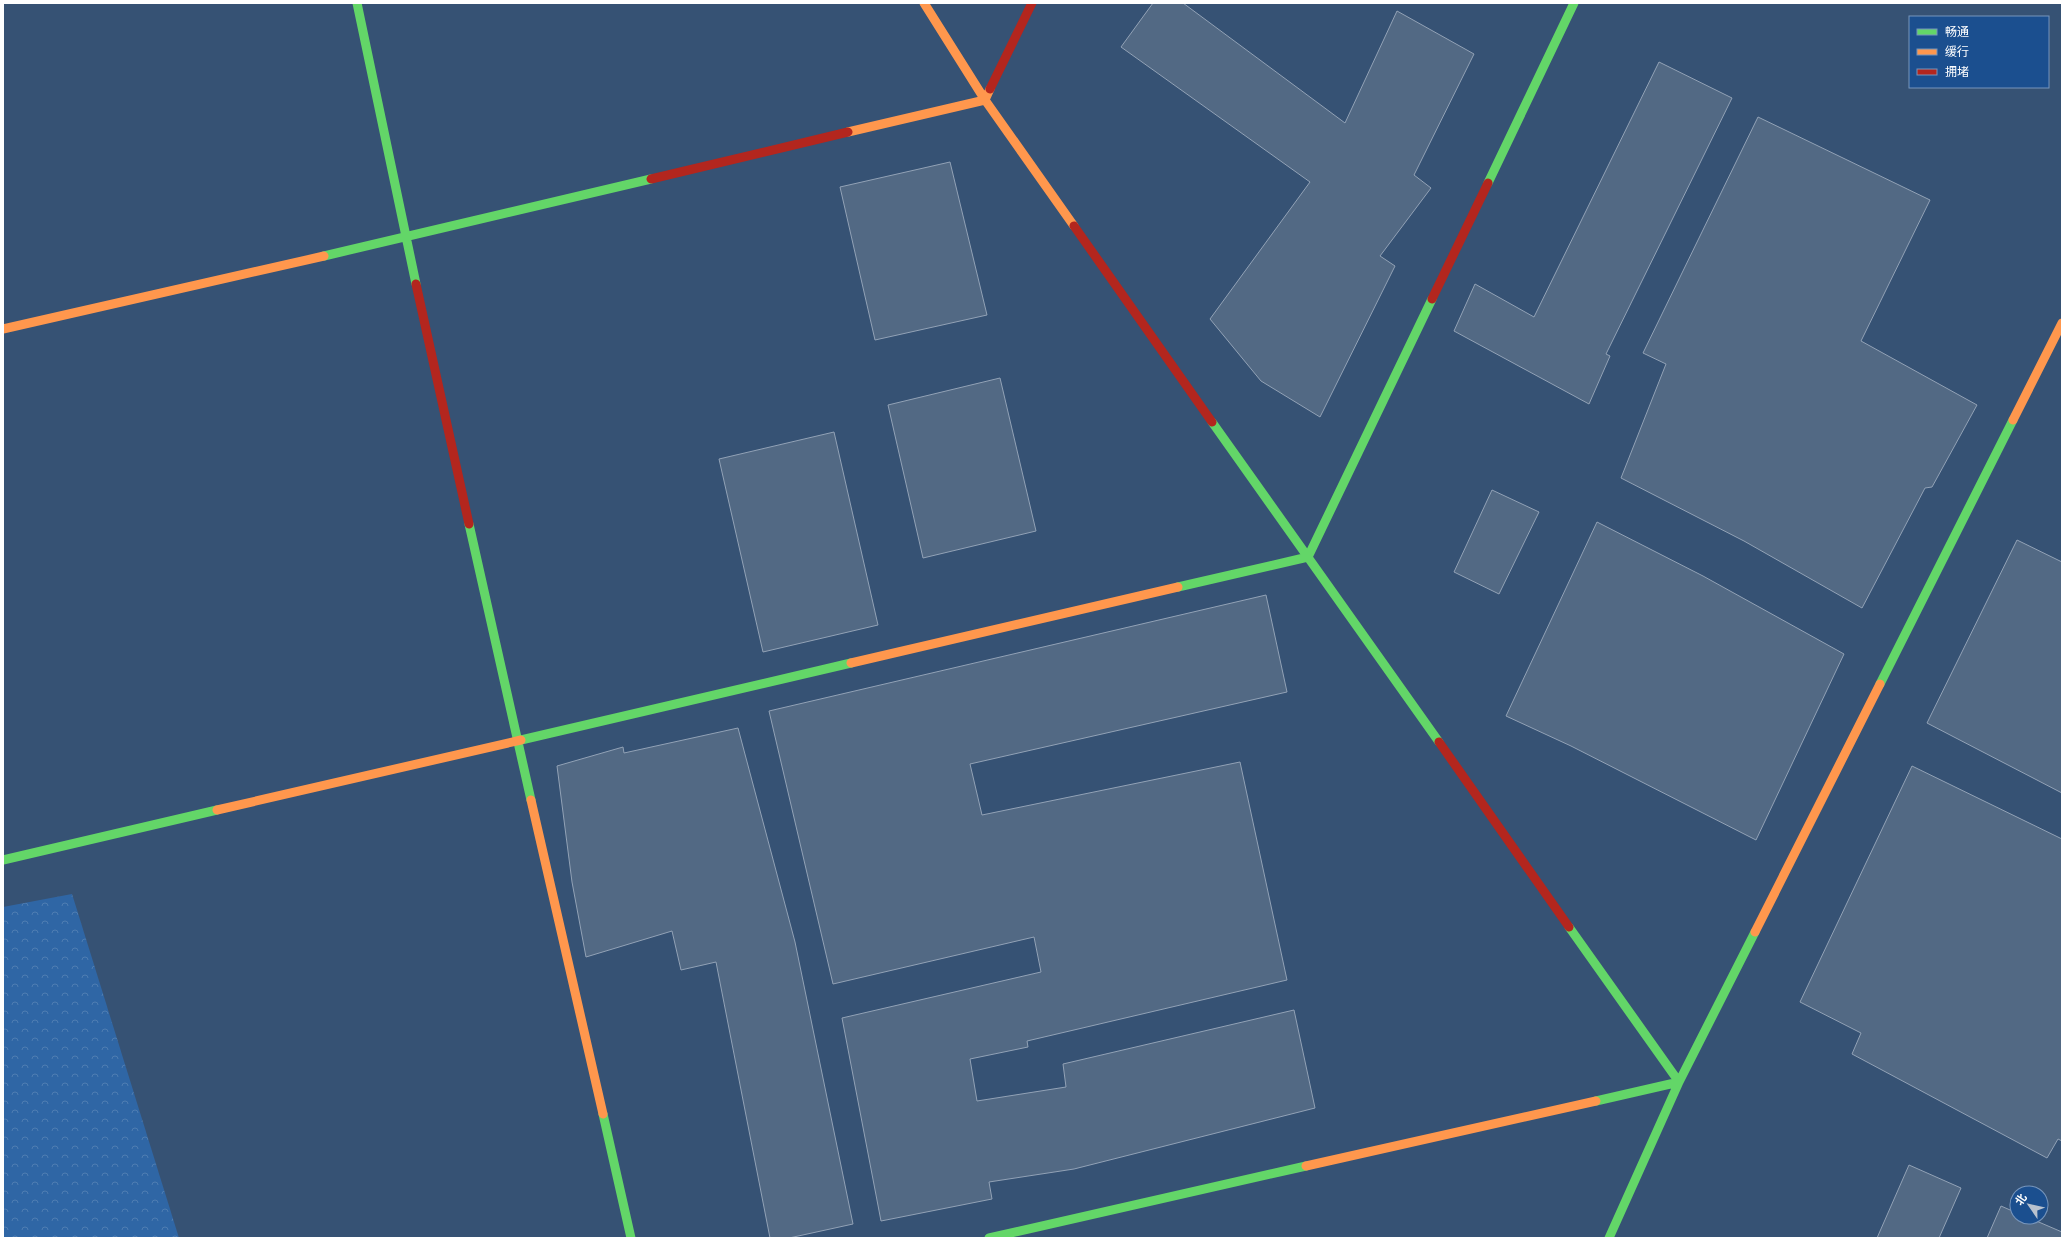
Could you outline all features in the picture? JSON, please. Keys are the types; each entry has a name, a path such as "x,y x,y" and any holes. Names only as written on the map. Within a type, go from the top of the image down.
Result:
{"street":[{"path":"357,3 405,237 516,740 631,1238"},
{"path":"924,3 985,100 1679,1082"},
{"path":"985,100 1032,3"},
{"path":"1308,557 1574,3"},
{"path":"3,329 405,237 985,100"},
{"path":"1609,1238 1679,1082 2062,323"},
{"path":"3,860 1308,557"},
{"path":"989,1238 1679,1082"}],"green space":[{"path":"72,894 179,1238 3,1238 3,907"}],"building":[{"path":"1153,3 1183,3 1345,123 1397,11 1474,54 1414,175 1431,188 1380,256 1395,266 1320,417 1261,381 1210,319 1310,182 1121,47"},
{"path":"1659,62 1732,98 1606,354 1610,356 1589,404 1454,331 1475,284 1534,317"},
{"path":"1758,117 1930,200 1861,341 1977,405 1932,487 1925,488 1862,608 1744,541 1621,478 1666,364 1643,353"},
{"path":"950,162 987,315 875,340 840,187"},
{"path":"1000,378 1036,531 923,558 888,405"},
{"path":"834,432 878,625 763,652 719,459"},
{"path":"1492,490 1539,512 1499,594 1454,572"},
{"path":"1597,522 1703,576 1844,654 1756,840 1571,746 1506,716"},
{"path":"2017,540 2062,562 2062,793 1927,723"},
{"path":"1266,595 1287,692 970,764 982,815 1240,762 1287,980 1027,1041 1028,1047 970,1059 977,1101 1066,1087 1063,1064 1294,1010 1315,1108 1074,1169 989,1182 992,1199 881,1221 842,1018 1041,972 1034,937 833,984 769,711"},
{"path":"738,728 795,942 853,1224 789,1238 770,1238 716,962 681,970 672,931 586,957 572,882 557,766 623,747 624,753"},
{"path":"1912,766 2062,839 2062,1141 2058,1139 2047,1158 1852,1054 1861,1033 1800,1002"},
{"path":"1909,1165 1961,1188 1939,1238 1877,1238"},
{"path":"2001,1206 2009,1210 2009,1225 2046,1225 2062,1232 2062,1238 1987,1238"}],"traffic: fast":[{"path":"357,3 416,284"},
{"path":"1488,183 1574,3"},
{"path":"324,256 651,179"},
{"path":"1178,587 1308,557 1432,299"},
{"path":"1880,684 2013,420"},
{"path":"1212,422 1439,742"},
{"path":"469,524 531,800"},
{"path":"521,740 851,663"},
{"path":"3,860 217,810"},
{"path":"1569,927 1679,1082 1596,1101"},
{"path":"1609,1238 1679,1082 1755,932"},
{"path":"603,1114 631,1238"},
{"path":"989,1238 1306,1166"}],"traffic: slow":[{"path":"924,3 985,100 1074,226"},
{"path":"848,132 985,100 990,89"},
{"path":"3,329 324,256"},
{"path":"2013,420 2062,323"},
{"path":"851,663 1178,587"},
{"path":"1755,932 1880,684"},
{"path":"217,810 521,740"},
{"path":"531,800 603,1114"},
{"path":"1306,1166 1596,1101"}],"traffic: jam":[{"path":"990,89 1032,3"},
{"path":"651,179 848,132"},
{"path":"1432,299 1488,183"},
{"path":"1074,226 1212,422"},
{"path":"416,284 469,524"},
{"path":"1439,742 1569,927"}]}
